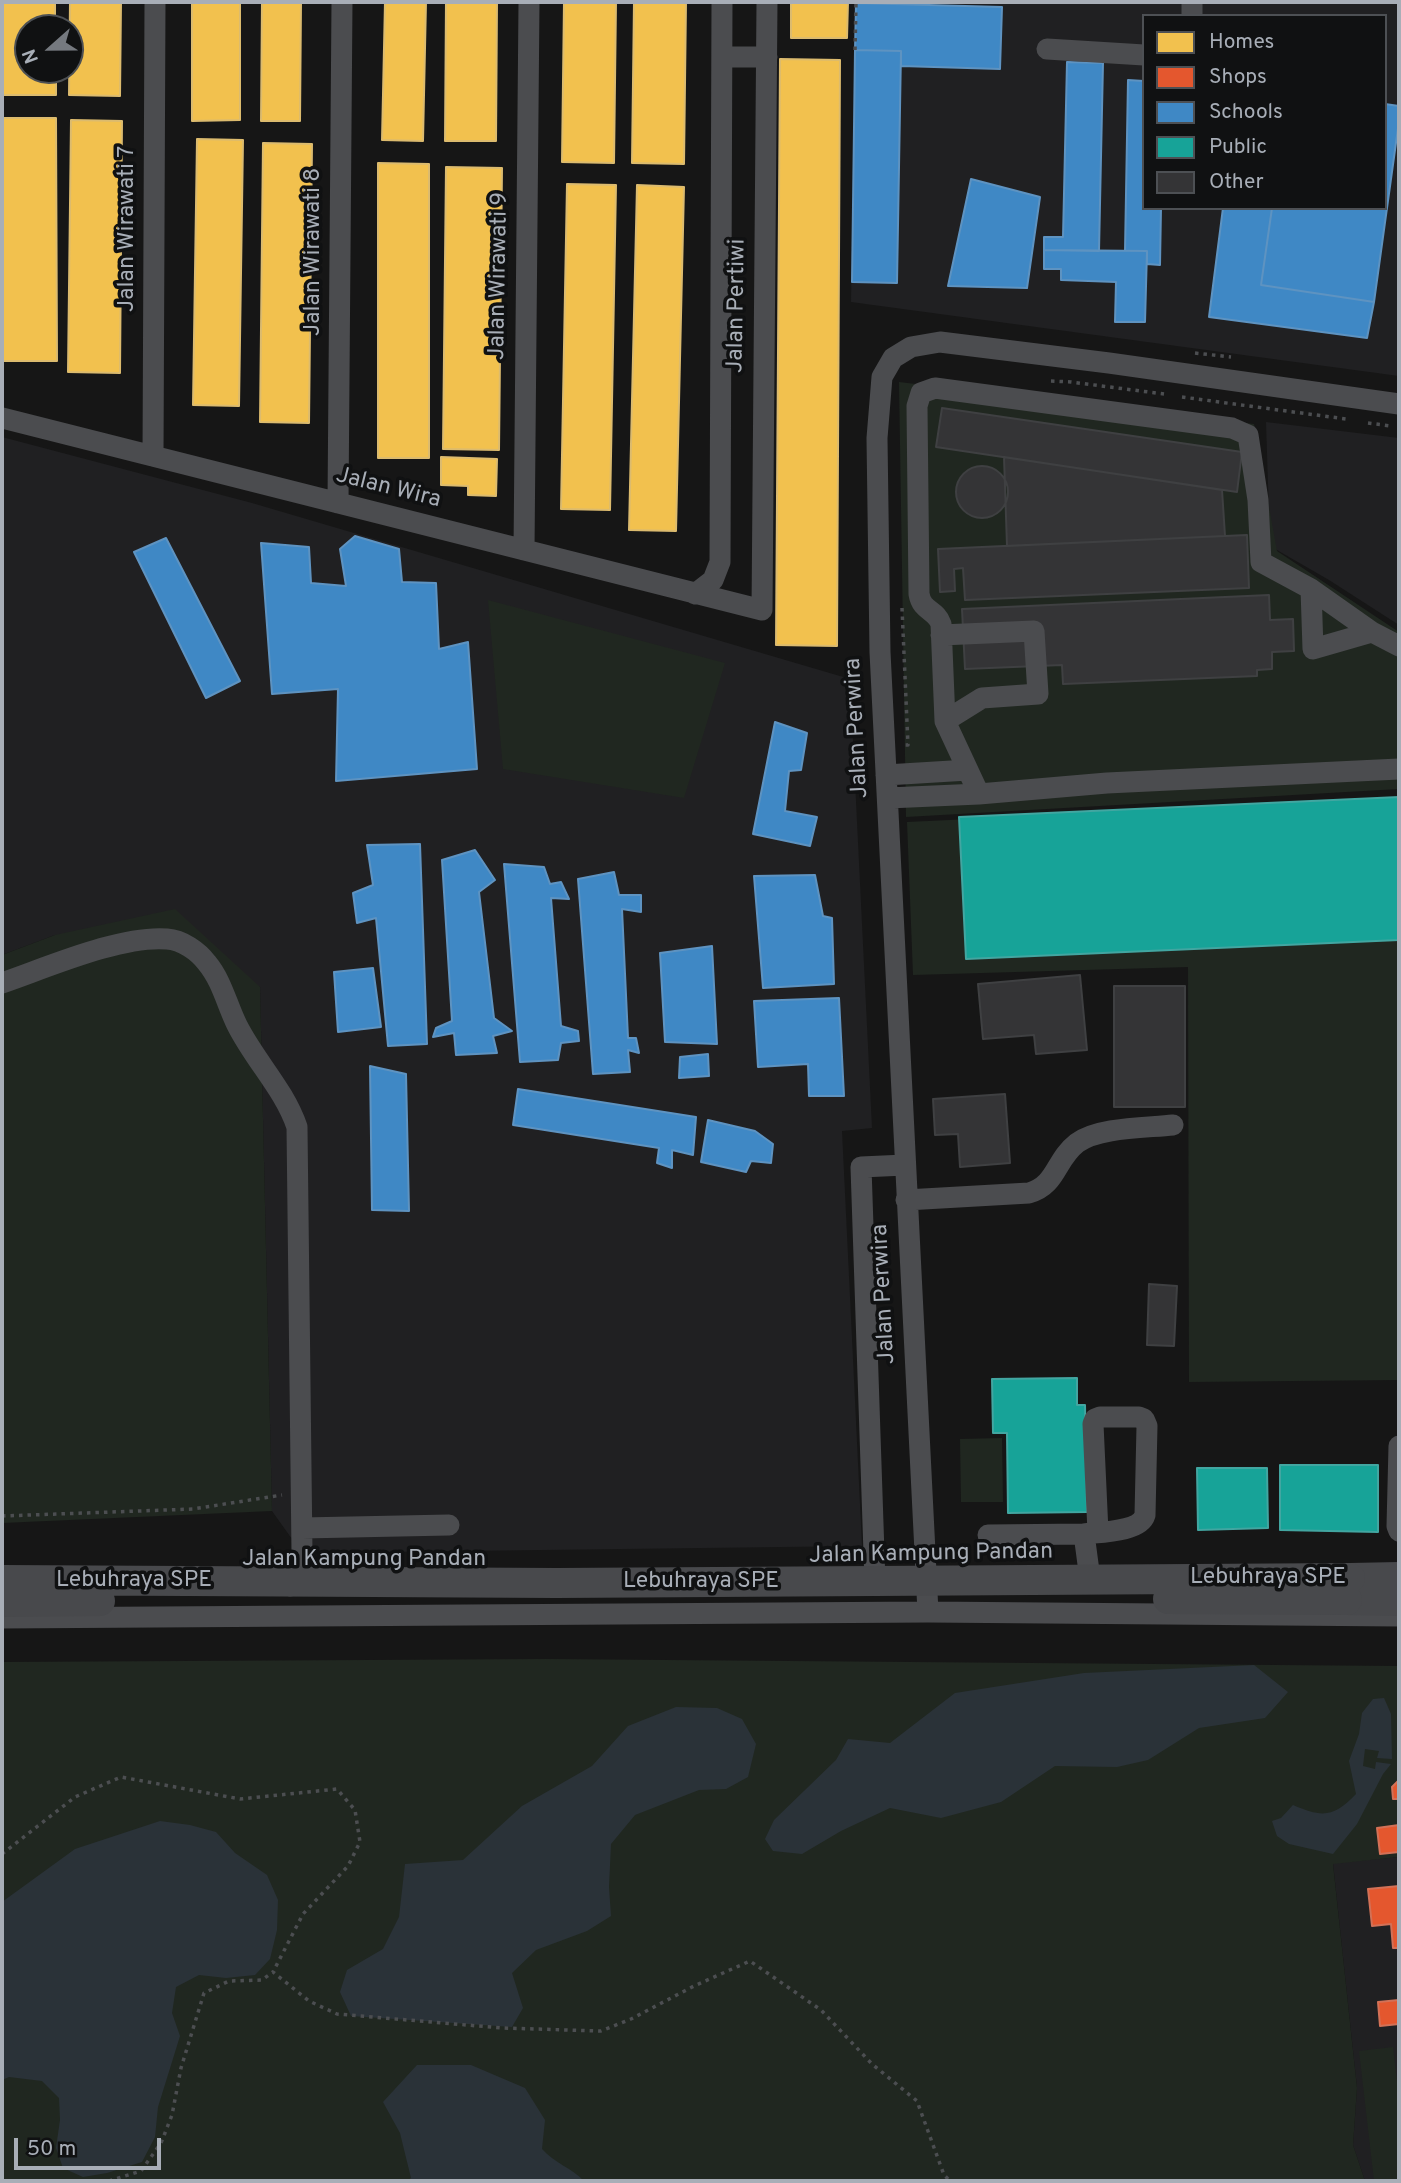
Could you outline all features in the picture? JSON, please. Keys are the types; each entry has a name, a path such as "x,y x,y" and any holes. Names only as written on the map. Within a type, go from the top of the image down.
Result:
{"highway":[{"name":"Lebuhraya SPE","path":"2,1580 558,1583 1399,1577"},
{"name":"Lebuhraya SPE","path":"2,1602 558,1599 1399,1601"}],"street":[{"name":"Jalan Wirawati 7","path":"153,456 155,2"},
{"name":"Jalan Wirawati 8","path":"338,503 342,2"},
{"name":"Jalan Wirawati 9","path":"523,550 529,2"},
{"name":"Jalan Pertiwi","path":"695,594 713,580 720,562 722,2"},
{"name":"Jalan Pertiwi","path":"762,610 767,2"},
{"path":"1047,49 1142,55"},
{"path":"722,57 767,57"},
{"name":"Jalan Perwira","path":"928,1612 880,639 877,438 882,377 893,358 901,352 921,344 940,342 1399,404"},
{"path":"979,794 945,721 939,618 923,607 919,594 917,406 921,393 935,387 1232,428 1248,435 1258,500 1261,562 1311,589 1372,632 1399,646"},
{"name":"Jalan Wira","path":"2,418 762,610"},
{"path":"1311,589 1313,649 1372,632"},
{"path":"941,635 1034,631 1038,694 982,698 945,721"},
{"path":"943,680 982,698"},
{"path":"888,798 979,794 1107,783 1399,769"},
{"path":"886,775 968,770"},
{"path":"2,983 108,947 149,939 168,939 185,944 207,962 223,991 237,1026 291,1109 297,1127 302,1553 290,1586"},
{"path":"906,1200 1038,1190 1046,1186 1075,1144 1086,1137 1173,1125"},
{"path":"875,1583 861,1167 905,1165"},
{"path":"988,1535 1091,1533 1138,1526 1143,1521 1147,1426 1144,1419 1100,1417 1095,1419 1093,1424 1091,1533 1090,1579"},
{"path":"1399,1446 1399,1531"},
{"path":"302,1528 449,1525"},
{"name":"Jalan Kampung Pandan","path":"2,1589 928,1584 1090,1579 1399,1577"},
{"path":"2,1618 928,1612 1399,1616"}],"path":[{"path":"855,50 856,2"},
{"path":"1195,352 1231,358"},
{"path":"1039,381 1071,382 1164,394"},
{"path":"1182,397 1346,419"},
{"path":"1368,422 1391,426"},
{"path":"885,746 908,745 902,606"},
{"path":"2,1516 192,1509 302,1492"},
{"path":"2,1854 75,1797 121,1777 240,1799 337,1788 355,1810 360,1842 348,1866 303,1914 273,1972 262,1980 229,1981 204,1993 181,2068 172,2115 161,2143 141,2171 109,2181"},
{"path":"273,1972 309,2001 337,2014 502,2028 601,2031 631,2020 694,1986 750,1961 821,2010 872,2064 917,2101 943,2175 950,2181"}],"shaded area":[{"path":"856,2 1399,2 1399,376 851,302"},
{"path":"899,382 1254,424 1277,551 1399,632 1399,789 906,817"},
{"path":"1266,422 1399,438 1399,625 1270,546"},
{"path":"2,437 252,503 850,679 872,1128 842,1131 862,1546 302,1553 272,1511 260,987 55,935 2,955"},
{"path":"488,600 725,663 684,798 503,769"},
{"path":"1399,799 1399,1380 1189,1382 1188,967 913,975 907,822"},
{"path":"175,909 260,987 272,1511 2,1523 2,955 55,935"},
{"path":"1002,1438 1003,1502 961,1502 960,1439"},
{"path":"546,1659 1399,1666 1399,1780 1392,1787 1393,1799 1399,1799 1399,1825 1377,1828 1380,1854 1399,1852 1399,1857 1333,1864 1357,2088 1353,2145 1365,2181 2,2181 2,1662"},
{"path":"1254,1665 1288,1692 1265,1718 1199,1728 1148,1760 1117,1767 1055,1766 1001,1802 941,1818 890,1808 841,1831 802,1854 773,1851 765,1839 774,1820 836,1760 848,1739 890,1743 955,1693 1084,1673"},
{"path":"1384,1698 1391,1714 1392,1759 1377,1758 1379,1751 1365,1749 1363,1766 1375,1769 1376,1762 1391,1764 1357,1824 1333,1854 1289,1844 1277,1836 1272,1821 1281,1818 1293,1805 1312,1812 1328,1813 1341,1807 1356,1794 1349,1761 1359,1734 1362,1713 1373,1699"},
{"path":"676,1707 717,1708 742,1719 756,1744 748,1777 726,1789 699,1790 635,1815 611,1844 611,1916 587,1931 536,1950 512,1973 523,2008 512,2027 351,2016 340,1992 347,1970 383,1949 399,1917 405,1864 463,1860 522,1806 592,1766 628,1726"},
{"path":"160,1821 216,1832 235,1853 267,1875 278,1900 277,1930 270,1959 255,1975 226,1978 199,1975 176,1987 172,2013 180,2036 158,2107 155,2137 142,2162 83,2177 63,2168 56,2148 60,2120 59,2098 42,2081 9,2077 2,2080 2,1902 75,1849"},
{"path":"1399,1857 1399,2181 1365,2181 1353,2145 1357,2088 1333,1863"},
{"path":"1393,2047 1399,2099 1399,2181 1374,2181 1359,2051"},
{"path":"417,2065 471,2065 525,2088 545,2120 542,2149 584,2181 407,2181 411,2178 400,2133 383,2102"}],"building: Homes":[{"path":"2,2 55,2 55,14 14,14 14,84 56,84 56,95 2,95"},
{"path":"70,2 121,2 120,96 69,95 69,84 84,84 84,14 70,14"},
{"path":"192,2 240,2 240,120 192,121"},
{"path":"262,2 301,2 300,121 261,121"},
{"path":"385,2 426,2 423,141 382,140"},
{"path":"446,2 497,2 496,141 445,141"},
{"path":"564,2 616,2 614,163 562,162"},
{"path":"634,2 686,2 684,164 632,163"},
{"path":"791,2 848,2 847,38 791,38"},
{"path":"780,59 840,60 837,646 776,645"},
{"path":"2,118 56,118 57,361 2,361"},
{"path":"71,120 122,121 120,373 68,372"},
{"path":"197,139 243,140 239,406 193,405"},
{"path":"263,143 312,144 309,423 260,422"},
{"path":"378,163 429,164 429,458 378,458"},
{"path":"446,167 502,168 499,450 443,449"},
{"path":"567,184 616,185 610,510 561,509"},
{"path":"637,185 684,187 676,531 629,530"},
{"path":"441,457 497,459 496,496 468,495 468,486 441,485"}],"building: Shops":[{"path":"1399,1780 1399,1799 1393,1799 1392,1787"},
{"path":"1399,1825 1399,1852 1380,1854 1377,1828"},
{"path":"1399,1886 1399,1948 1393,1948 1391,1924 1372,1926 1368,1889"},
{"path":"1399,2000 1399,2024 1380,2026 1378,2002"}],"building: Schools":[{"path":"856,3 1002,7 1000,69 901,66 901,51 855,50"},
{"path":"855,50 901,51 897,283 852,282"},
{"path":"1067,62 1103,63 1099,251 1044,250 1044,237 1063,237"},
{"path":"1128,80 1142,81 1142,210 1161,210 1160,265 1147,264 1147,251 1125,251"},
{"path":"1387,104 1399,106 1387,208"},
{"path":"971,179 1040,197 1027,288 948,286"},
{"path":"1223,210 1272,210 1261,285 1374,302 1367,338 1209,317"},
{"path":"1272,210 1387,210 1374,302 1261,285"},
{"path":"1044,250 1147,251 1145,322 1115,322 1116,282 1061,280 1061,269 1044,269"},
{"path":"355,536 399,549 402,582 436,583 439,649 468,642 477,769 336,781 338,689 272,694 261,543 309,547 311,583 346,586 340,549"},
{"path":"166,538 240,681 206,698 134,552"},
{"path":"775,722 807,733 801,770 789,771 785,811 817,817 810,846 753,834"},
{"path":"420,844 427,1044 388,1046 376,918 357,923 353,893 373,885 367,845"},
{"path":"475,850 495,880 479,892 494,1018 512,1031 493,1036 497,1053 456,1055 454,1033 433,1037 436,1028 452,1021 442,860"},
{"path":"504,864 544,867 550,884 561,882 569,899 551,898 561,1026 578,1031 579,1041 561,1043 558,1060 520,1062"},
{"path":"614,872 619,895 641,895 641,912 622,909 628,1038 636,1038 639,1053 628,1050 630,1072 593,1074 578,879"},
{"path":"815,875 823,916 832,918 834,984 763,988 754,876"},
{"path":"712,946 717,1044 665,1042 660,953"},
{"path":"373,968 381,1027 338,1032 334,972"},
{"path":"839,998 844,1096 809,1096 808,1064 758,1067 754,1001"},
{"path":"708,1054 709,1076 679,1078 680,1057"},
{"path":"370,1066 406,1074 409,1211 372,1210"},
{"path":"518,1089 696,1117 693,1155 672,1150 672,1168 657,1163 659,1148 513,1125"},
{"path":"708,1120 755,1131 773,1144 771,1163 751,1161 746,1172 701,1162"}],"building: Public":[{"path":"1399,797 1399,940 966,959 959,817"},
{"path":"1077,1378 1077,1405 1085,1405 1087,1512 1008,1513 1007,1433 993,1433 992,1379"},
{"path":"1280,1465 1378,1465 1378,1532 1280,1530"},
{"path":"1197,1468 1267,1468 1268,1528 1198,1530"}],"building: Other":[{"path":"942,408 1242,452 1237,492 936,447"},
{"path":"1004,457 1222,490 1225,536 1007,546"},
{"path":"982,466 1001,473 1008,492 1001,511 982,518 963,511 956,492 963,473"},
{"path":"1247,535 1249,588 965,600 963,568 954,569 955,591 940,592 938,549"},
{"path":"1269,595 1270,620 1293,619 1294,651 1272,652 1272,669 1257,670 1257,676 1063,684 1062,665 965,669 962,609"},
{"path":"1080,975 1087,1050 1036,1054 1034,1035 983,1039 978,984"},
{"path":"1114,986 1185,986 1185,1107 1114,1107"},
{"path":"1005,1094 1010,1163 960,1167 958,1134 935,1135 933,1099"},
{"path":"1149,1284 1177,1286 1174,1346 1147,1345"}]}
